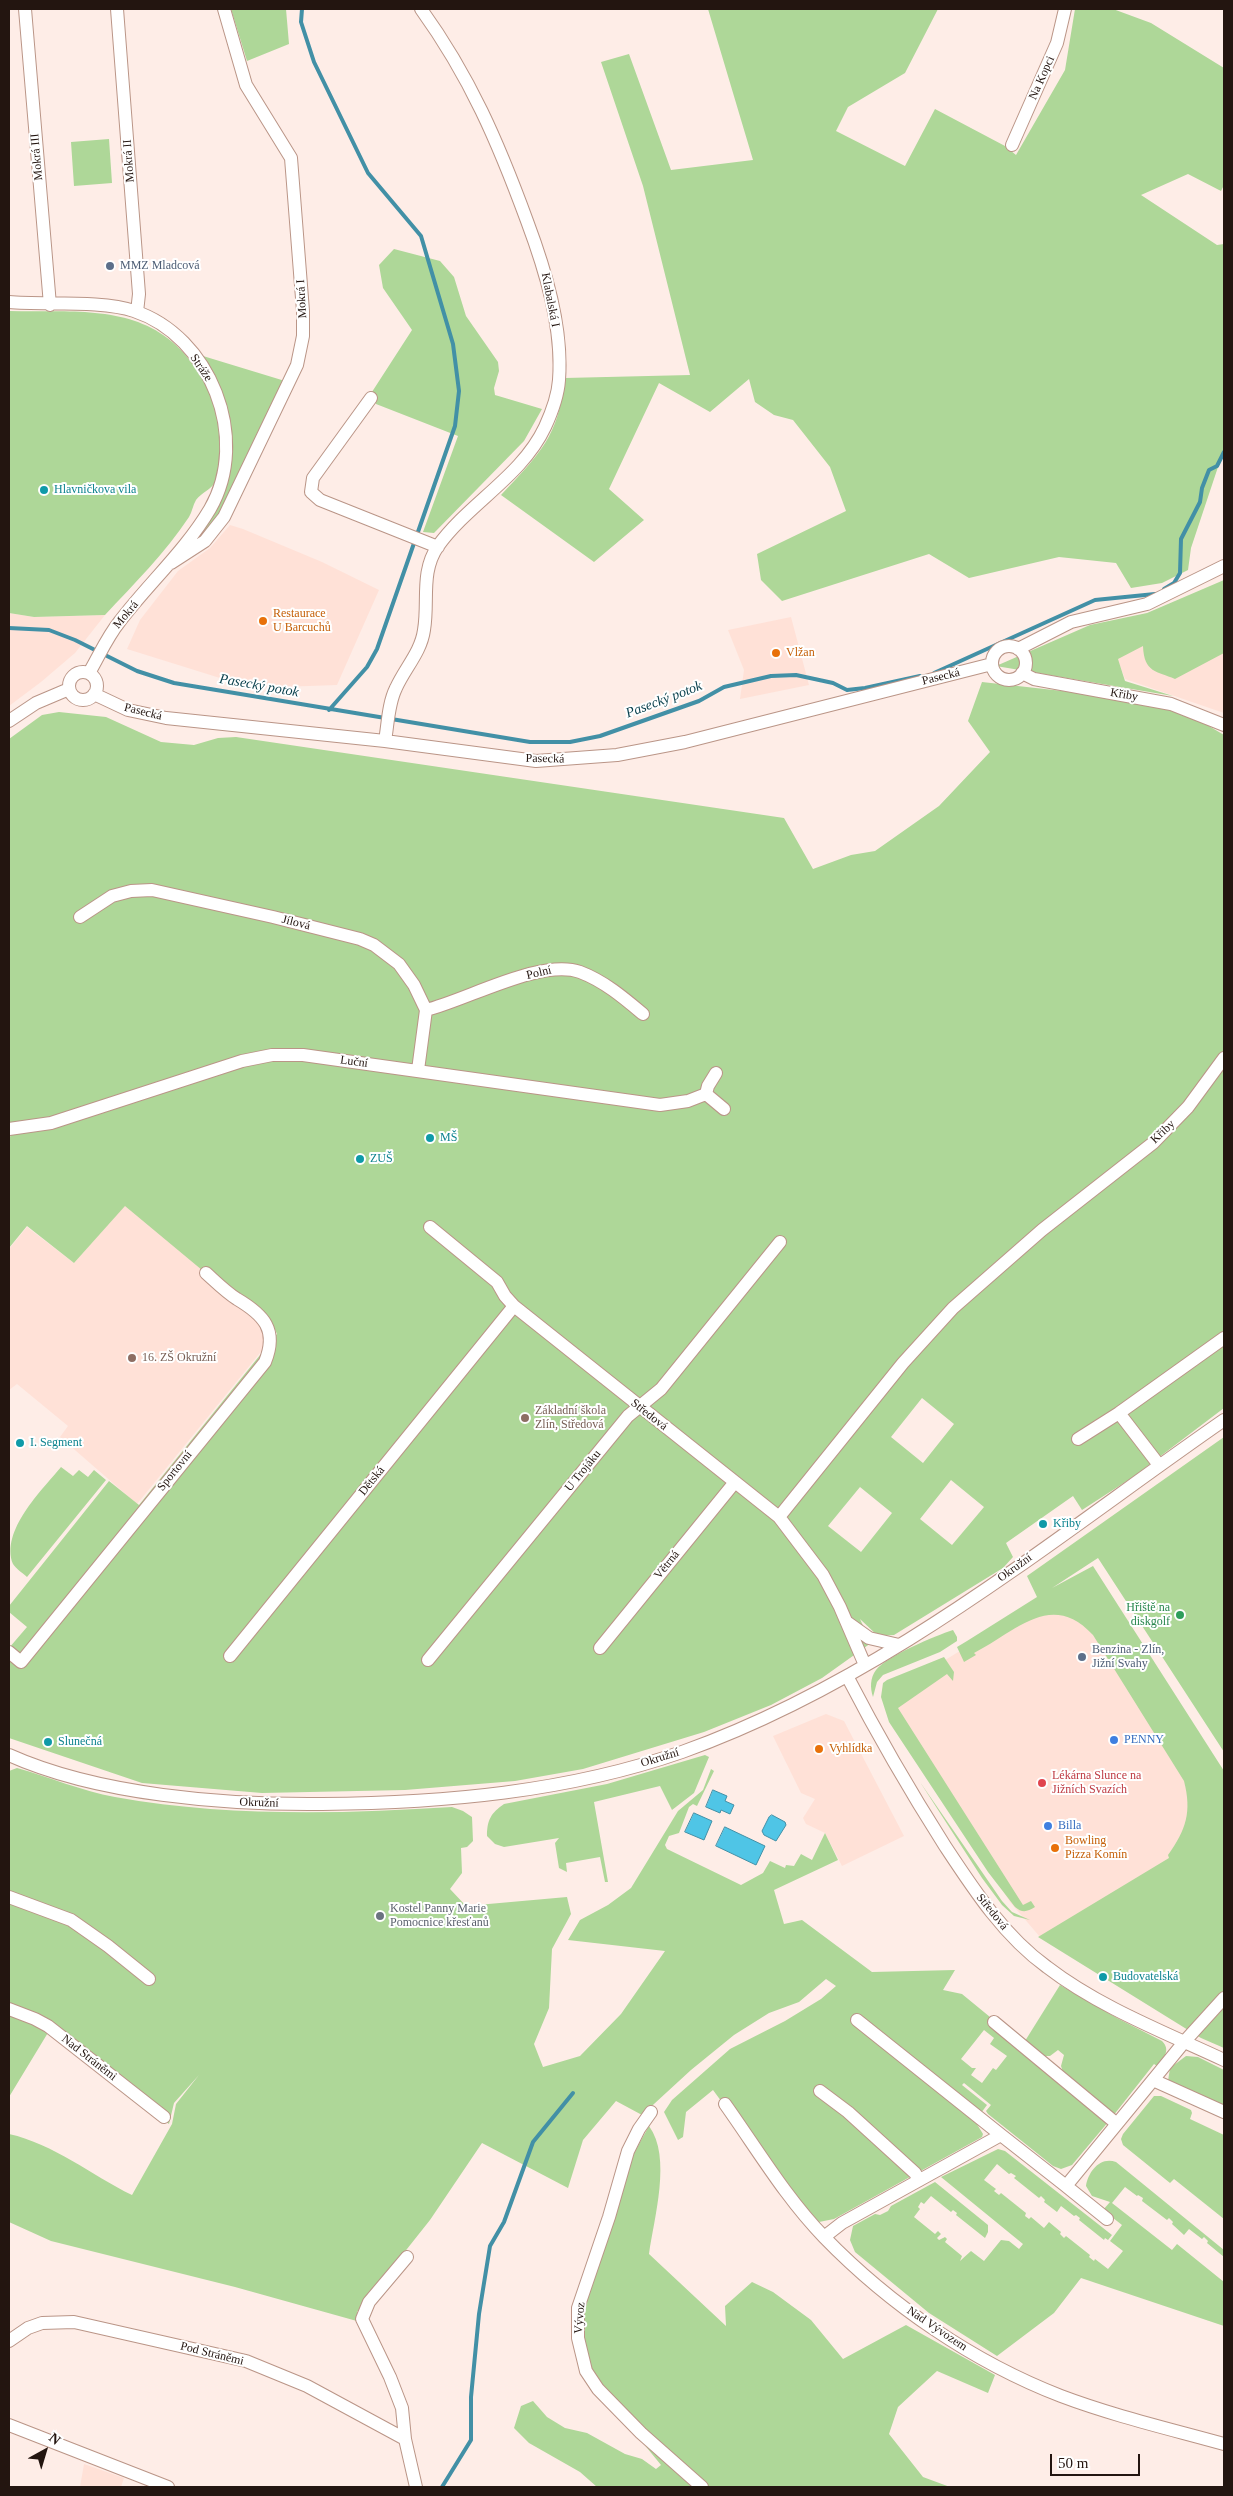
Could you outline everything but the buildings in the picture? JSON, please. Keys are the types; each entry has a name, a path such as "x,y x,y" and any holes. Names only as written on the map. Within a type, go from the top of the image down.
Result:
{"street":[{"name":"Mokrá III","path":"25,9 50,305"},
{"name":"Mokrá II","path":"117,9 140,294 137,312"},
{"name":"Mokrá I","path":"171,563 205,541 224,517 297,365 303,336 303,311 291,158 246,85 224,9"},
{"name":"Klabalská I","path":"386,735 395,689 421,644 424,630 426,578 438,547 457,524 505,477 532,447 544,429 560,381 557,339 547,275 505,160 478,100 448,47 421,9"},
{"name":"Na Kopci","path":"1012,145 1057,43 1065,9"},
{"name":"Stráže","path":"9,302 116,307 137,312 172,334 194,355 211,381 224,420 224,462 215,499 193,535 171,563"},
{"path":"371,398 313,478 311,492 320,500 438,547"},
{"name":"Mokrá","path":"89,674 120,620 171,563"},
{"path":"1018,649 1071,622 1147,604 1224,566"},
{"path":"1008,646 1018,649 1026,663 1022,674 1012,679 1001,678 993,670 992,664 995,654 998,650 1008,646"},
{"name":"Pasecká","path":"94,694 128,710 166,718 386,735 536,761 617,754 684,742 992,664"},
{"path":"81,672 89,674 96,683 94,694 82,700 74,697 69,689 72,676 81,672"},
{"name":"Křiby","path":"1022,674 1034,679 1171,704 1224,725"},
{"path":"9,721 36,703 69,689"},
{"name":"Jílová","path":"80,917 112,896 131,891 152,890 360,939 374,945 399,964 414,985 426,1010"},
{"name":"Polní","path":"426,1010 530,974 561,968 578,971 595,978 643,1014"},
{"path":"418,1070 426,1010"},
{"name":"Luční","path":"9,1130 51,1123 242,1061 272,1055 303,1054 660,1105 688,1101 706,1094"},
{"name":"Křiby","path":"779,1517 898,1370 953,1308 982,1280 1153,1143 1188,1107 1224,1058"},
{"path":"716,1073 708,1086 706,1094 724,1109"},
{"name":"Středová","path":"430,1227 498,1282 505,1296 514,1306 779,1517 823,1575 846,1621 865,1666"},
{"name":"U Trojáku","path":"428,1660 628,1416 661,1389 780,1242"},
{"name":"Sportovní","path":"9,1652 21,1662 265,1362 271,1348 270,1332 262,1317 206,1274"},
{"name":"Dětská","path":"230,1656 514,1306"},
{"path":"1078,1439 1224,1338"},
{"path":"1118,1413 1160,1465"},
{"name":"Okružní","path":"9,1756 78,1779 170,1795 232,1802 390,1803 476,1796 594,1777 682,1752 762,1718 865,1666 981,1593 1224,1420"},
{"name":"Větrná","path":"600,1648 735,1482"},
{"name":"Středová","path":"846,1621 869,1638 899,1646"},
{"name":"Středová","path":"847,1676 931,1823 974,1889 1008,1932 1047,1968 1075,1987 1224,2060"},
{"path":"9,1897 71,1920 108,1946 149,1979"},
{"path":"1066,2186 1185,2041 1224,1998"},
{"name":"Nad Stráněmi","path":"9,2009 48,2026 164,2116"},
{"path":"858,2020 1107,2219"},
{"path":"994,2022 1117,2124"},
{"path":"1153,2080 1224,2112"},
{"path":"820,2091 848,2112 915,2173 919,2180"},
{"name":"Nad Vývozem","path":"725,2104 764,2162 824,2237 857,2269 897,2302 978,2357 1062,2396 1142,2422 1224,2444"},
{"name":"Vývoz","path":"651,2112 639,2129 628,2151 578,2308 578,2338 586,2371 598,2389 641,2433 702,2487"},
{"path":"824,2237 842,2223 1001,2135"},
{"path":"407,2257 369,2302 362,2319 390,2376 402,2408 405,2439 416,2487"},
{"name":"Pod Stráněmi","path":"9,2341 28,2328 42,2323 74,2322 246,2361 307,2386 405,2439"},
{"path":"9,2425 168,2487"}],"shaded area":[{"path":"230,525 322,562 379,590 337,685 252,688 127,649 140,620 178,571 210,548"},
{"path":"1224,595 1224,713 1125,679 1116,655"},
{"path":"9,613 34,617 105,615 75,653 9,706"},
{"path":"791,617 809,685 740,699 744,670 728,630"},
{"name":"16. ZŠ Okružní","path":"126,1204 277,1332 137,1504 60,1437 68,1426 17,1384 9,1390 9,1249 27,1227 74,1263"},
{"path":"1074,1581 1224,1852 1040,1937 1010,1902 888,1705 906,1684"},
{"path":"826,1714 844,1721 904,1836 842,1866 825,1833 806,1824 803,1818 815,1799 801,1793 773,1736"},
{"path":"84,2464 124,2478 121,2487 80,2487"}],"green space":[{"path":"231,9 286,9 289,44 247,61"},
{"path":"708,9 938,9 905,73 848,107 836,131 905,166 935,109 1005,146 1016,155 1065,70 1075,9 1113,9 1151,23 1224,68 1224,185 1221,191 1188,174 1141,195 1217,245 1224,244 1224,449 1191,548 1188,570 1162,583 1131,588 1116,563 1059,557 969,578 929,554 782,601 761,580 757,554 846,511 830,467 793,420 774,415 755,402 749,379 710,412 659,383 609,489 644,520 594,562 501,495 537,455 545,443 558,416 565,378 690,375 643,186 601,62 629,54 671,170 753,160"},
{"path":"109,139 112,183 74,186 71,142"},
{"path":"394,249 440,261 454,277 466,316 498,362 499,371 494,388 495,395 542,409 524,441 434,533 423,532 458,436 376,404 370,395 412,330 383,288 379,265"},
{"path":"9,311 86,312 111,315 134,321 156,331 177,346 203,378 214,401 220,448 220,465 215,482 196,500 189,517 160,556 105,615 34,617 9,613"},
{"path":"203,356 285,381 225,505 199,541 197,539 224,460 229,429 229,416 225,400 219,384"},
{"path":"1224,580 1224,653 1175,679 1153,670 1149,666 1144,655 1143,646 1118,659 1125,681 1173,696 996,666 1090,625 1147,613"},
{"path":"982,682 1170,703 1224,735 1224,1408 1133,1477 1082,1510 1073,1496 1006,1543 1013,1557 1003,1568 894,1635 878,1636 860,1619 871,1643 822,1678 771,1705 704,1732 583,1769 515,1781 405,1790 262,1793 142,1783 9,1738 9,1648 27,1627 9,1612 9,1606 109,1481 139,1505 277,1334 273,1325 238,1300 125,1206 74,1263 27,1226 9,1248 9,1140 12,1131 9,1120 9,739 42,715 59,712 106,717 161,742 194,745 218,738 236,737 784,818 813,869 851,855 875,851 939,806 990,752 968,721","holes":["922,1398 954,1424 923,1463 891,1437","951,1480 984,1507 952,1545 920,1519","860,1487 892,1513 861,1552 828,1526"]},
{"path":"1224,1437 1224,1752 1098,1558 1052,1588 1093,1566 1224,1771 1224,2048 1201,2038 1038,1937 1169,1858 1168,1855 1179,1837 1186,1820 1187,1802 1184,1781 1093,1635 1078,1622 1063,1616 1048,1615 1019,1626 974,1653 976,1655 964,1662 957,1647 1037,1597 1027,1576"},
{"path":"61,1467 73,1476 79,1470 88,1477 94,1470 106,1480 27,1577 13,1564 12,1538 25,1512"},
{"path":"953,1630 957,1641 940,1652 883,1675 877,1682 873,1697 871,1687 876,1670 890,1659 912,1647"},
{"path":"944,1657 954,1672 953,1681 947,1674 898,1708 1023,1905 1031,1901 1035,1907 1027,1911 1022,1911 1015,1907 988,1872 889,1722 881,1697 883,1683"},
{"path":"705,1755 709,1757 694,1793 672,1810 660,1786 594,1802 608,1882 605,1882 600,1857 566,1863 567,1872 559,1868 555,1843 559,1838 504,1847 495,1844 487,1836 491,1817 504,1804 607,1784"},
{"path":"17,1768 78,1788 115,1797 199,1808 241,1811 325,1812 452,1807 463,1811 472,1817 473,1841 467,1847 461,1848 462,1873 450,1889 466,1906 567,1897 571,1914 552,1949 549,2008 534,2044 543,2067 580,2056 621,2014 665,1951 568,1940 580,1920 608,1905 631,1888 678,1811 703,1790 711,1769 714,1771 697,1806 693,1804 689,1807 679,1833 669,1836 665,1845 667,1849 741,1885 763,1873 770,1861 785,1868 786,1865 794,1866 801,1854 812,1860 825,1833 838,1860 774,1890 784,1924 802,1920 872,1972 955,1970 943,1990 962,1994 990,2017 990,2021 1109,2121 1072,2165 1061,2169 1053,2166 988,2114 986,2111 991,2105 964,2083 962,2085 987,2105 975,2121 983,2134 982,2137 834,2219 819,2222 809,2220 713,2090 686,2112 683,2137 678,2140 664,2112 672,2100 730,2049 785,2021 821,1999 836,1986 826,1979 799,2002 769,2013 734,2035 691,2070 642,2115 616,2101 583,2140 568,2188 482,2143 430,2220 357,2312 364,2323 235,2287 51,2241 9,2222 9,2134 57,2152 132,2195 172,2124 176,2104 199,2075 174,2103 169,2124 49,2031 9,2097 9,1771","holes":["984,2030 994,2038 990,2044 1007,2056 996,2070 993,2068 982,2083 971,2075 976,2068 972,2068 961,2059"]},
{"path":"920,1782 1002,1901 1012,1912 1030,1920 1014,1916 1002,1905 982,1878"},
{"path":"1060,1985 1165,2044 1166,2054 1162,2060 1157,2066 1154,2064 1113,2116 1064,2075 1061,2066 1064,2055 1058,2050 1050,2056 1042,2056 1025,2041"},
{"path":"1186,2056 1198,2057 1224,2070 1224,2108 1168,2081 1170,2068"},
{"path":"1154,2096 1161,2096 1191,2110 1190,2119 1224,2135 1224,2219 1174,2179 1170,2183 1123,2145 1121,2139 1123,2134"},
{"path":"649,2126 656,2139 659,2154 660,2188 649,2254 726,2326 725,2306 752,2282 773,2292 811,2320 843,2359 906,2325 995,2375 988,2393 937,2371 898,2407 889,2434 923,2477 950,2487 597,2487 580,2472 529,2443 514,2428 521,2406 533,2401 547,2417 565,2428 587,2433 625,2454 642,2459 656,2469 661,2465 643,2443 653,2439 597,2382 586,2356 582,2321 596,2266 634,2153"},
{"path":"998,2149 1005,2151 1112,2235 1108,2240 1105,2238 1104,2240 1079,2220 1080,2218 1076,2215 1074,2216 1061,2206 1057,2212 1044,2202 1045,2200 1041,2196 1039,2198 1014,2178 1016,2176 1011,2173 1009,2174 997,2164 984,2180 996,2189 994,2191 999,2195 1001,2193 1026,2213 1025,2216 1029,2219 1031,2217 1044,2228 1049,2222 1061,2232 1060,2234 1064,2238 1066,2236 1090,2255 1089,2257 1094,2261 1095,2259 1108,2269 1123,2251 1110,2241 1122,2225 1103,2210 1110,2202 1092,2196 1086,2186 1089,2176 1096,2166 1105,2161 1116,2162 1224,2250 1224,2257 1207,2243 1208,2241 1204,2237 1202,2239 1189,2229 1184,2235 1172,2224 1173,2222 1169,2218 1167,2220 1142,2201 1143,2198 1125,2187 1112,2203 1172,2250 1177,2244 1224,2282 1224,2326 1081,2278 1054,2313 997,2356 929,2313 855,2252 850,2240 853,2226 875,2214 880,2215 888,2211 891,2206 935,2182 988,2225 988,2232 985,2238 956,2215 957,2213 953,2210 951,2212 931,2196 924,2204 921,2202 918,2207 920,2209 914,2217 935,2234 938,2231 941,2234 937,2238 939,2240 945,2237 947,2239 945,2242 962,2256 960,2261 971,2251 984,2261 1001,2240 1009,2241 1019,2249 1023,2244 941,2177"}],"water":[{"path":"713,1790 727,1796 725,1801 734,1805 730,1814 721,1810 720,1813 706,1807"},
{"path":"694,1813 712,1821 704,1840 685,1832"},
{"path":"772,1815 785,1822 786,1825 776,1841 764,1835 762,1831"},
{"path":"725,1827 765,1846 756,1865 716,1846"}],"waterway":[{"path":"302,9 301,22 314,62 368,173 421,236 453,344 459,391 455,426 377,649 367,667 329,710"},
{"name":"Pasecký potok","path":"1164,589 1174,583 1180,573 1181,539 1200,502 1202,488 1209,470 1217,466 1224,452"},
{"name":"Pasecký potok","path":"934,673 1095,600 1155,594"},
{"name":"Pasecký potok","path":"9,628 49,630 75,640 137,671 174,683 530,742 570,742 600,736 699,701 724,687 771,676 796,675 833,683 847,690 920,676"},
{"path":"442,2487 471,2440 471,2397 479,2314 490,2246 504,2222 533,2142 573,2093"}],"place":[{"name":"MMZ Mladcová","path":"110,266"},
{"name":"Hlavničkova vila","path":"44,490"},
{"name":"Restaurace U Barcuchů","path":"263,621"},
{"name":"Vlžan","path":"776,653"},
{"name":"MŠ","path":"430,1138"},
{"name":"ZUŠ","path":"360,1159"},
{"name":"16. ZŠ Okružní","path":"132,1358"},
{"name":"Základní škola Zlín, Středová","path":"525,1418"},
{"name":"I. Segment","path":"20,1443"},
{"name":"Křiby","path":"1043,1524"},
{"name":"Hřiště na diskgolf","path":"1180,1615"},
{"name":"Benzina - Zlín, Jižní Svahy","path":"1082,1657"},
{"name":"PENNY","path":"1114,1740"},
{"name":"Slunečná","path":"48,1742"},
{"name":"Vyhlídka","path":"819,1749"},
{"name":"Lékárna Slunce na Jižních Svazích","path":"1042,1783"},
{"name":"Billa","path":"1048,1826"},
{"name":"Bowling Pizza Komín","path":"1055,1848"},
{"name":"Kostel Panny Marie Pomocnice křesťanů","path":"380,1916"},
{"name":"Budovatelská","path":"1103,1977"}]}
